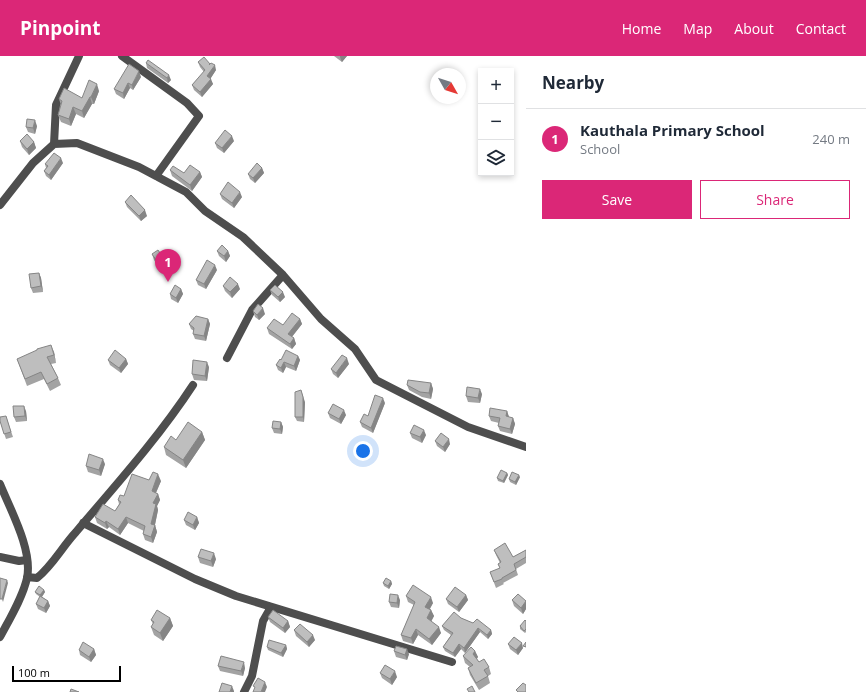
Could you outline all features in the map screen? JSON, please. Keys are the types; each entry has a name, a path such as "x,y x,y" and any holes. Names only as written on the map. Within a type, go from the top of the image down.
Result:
{"street":[{"path":"54,144 56,105 79,56"},
{"path":"122,56 188,103 199,116 156,176"},
{"path":"0,205 33,163 54,144 77,143 139,167 186,192 205,211 242,237 283,275 321,319 356,349 376,380 468,427 526,447"},
{"path":"227,358 252,310 283,275"},
{"path":"27,578 37,578 48,569 66,542 179,407 193,385"},
{"path":"0,484 24,544 27,560 27,578 0,637"},
{"path":"83,523 194,579 236,596 452,662"},
{"path":"0,556 19,562 27,560"},
{"path":"244,692 252,676 263,621 271,607"}],"building":[{"path":"204,57 210,64 215,65 207,76 211,79 200,92 192,85 205,70 198,62"},
{"path":"148,60 169,75 167,78 146,63"},
{"path":"129,64 139,71 132,85 128,83 123,93 114,89"},
{"path":"89,80 97,84 82,111 73,107 69,119 58,115 62,101 59,99 64,88 82,98"},
{"path":"27,119 35,120 33,128 26,127"},
{"path":"225,130 232,136 222,148 215,143"},
{"path":"27,134 34,142 27,149 20,141"},
{"path":"54,153 61,158 49,175 44,171 48,166 45,164"},
{"path":"257,163 262,168 253,178 248,174"},
{"path":"190,165 200,172 190,185 170,170 173,166 184,173"},
{"path":"228,182 240,192 232,203 220,194"},
{"path":"131,195 145,210 139,216 125,202"},
{"path":"222,245 228,251 224,256 217,251"},
{"path":"158,250 164,259 158,263 152,254"},
{"path":"207,260 215,265 204,284 196,280"},
{"path":"39,273 41,286 31,288 29,274"},
{"path":"230,277 238,284 230,292 223,286"},
{"path":"175,285 181,289 176,298 170,294"},
{"path":"275,285 283,292 278,297 270,290"},
{"path":"258,304 263,308 257,315 253,311"},
{"path":"292,313 300,319 288,334 294,338 290,344 267,328 274,319 283,325"},
{"path":"196,316 208,319 204,336 193,334 194,328 189,324"},
{"path":"51,345 54,355 47,357 58,378 47,384 41,372 25,379 17,359 37,349"},
{"path":"115,350 126,359 119,368 108,360"},
{"path":"286,350 298,356 294,366 284,362 281,368 276,365 280,359 281,360"},
{"path":"342,355 347,358 336,373 331,369"},
{"path":"193,360 207,362 205,376 192,374"},
{"path":"408,380 431,383 429,393 420,392 407,385"},
{"path":"467,387 480,389 478,398 466,396"},
{"path":"301,390 303,397 303,417 295,417 295,392"},
{"path":"375,395 383,398 371,428 360,422 364,414 368,416"},
{"path":"333,404 344,410 339,419 328,413"},
{"path":"13,406 24,406 25,416 14,417"},
{"path":"490,408 507,411 506,416 513,418 510,429 498,426 500,418 489,416"},
{"path":"6,416 11,432 4,434 0,417"},
{"path":"273,421 281,422 280,429 272,428"},
{"path":"188,422 202,432 183,460 164,447 171,436 176,440"},
{"path":"414,425 424,430 420,437 410,433"},
{"path":"441,433 449,439 443,447 435,441"},
{"path":"89,454 103,459 99,470 86,466"},
{"path":"501,470 507,473 503,481 497,478"},
{"path":"153,472 158,474 152,491 158,494 153,503 156,504 151,524 155,525 151,537 143,534 145,526 126,517 118,529 106,521 105,523 95,517 103,504 115,511 121,502 118,500 120,495 124,496 132,474 149,480"},
{"path":"512,472 519,475 515,482 509,479"},
{"path":"188,512 197,517 193,525 184,520"},
{"path":"505,543 513,557 526,550 526,557 514,564 516,570 494,582 490,572 500,568 498,564 501,562 494,550"},
{"path":"201,549 214,553 211,561 198,557"},
{"path":"0,578 7,580 2,599 0,599"},
{"path":"386,578 391,581 388,586 383,583"},
{"path":"413,585 431,597 425,607 431,610 427,618 439,627 429,639 416,629 411,638 401,635 415,602 406,596"},
{"path":"39,586 44,590 40,595 35,592"},
{"path":"455,587 466,595 457,607 446,599"},
{"path":"390,594 398,595 397,603 389,602"},
{"path":"518,594 526,601 521,608 512,600"},
{"path":"40,596 48,601 44,608 36,604"},
{"path":"157,610 170,618 160,633 151,627 154,622 151,620"},
{"path":"273,610 288,621 283,628 268,617"},
{"path":"454,612 461,618 473,623 477,619 491,630 487,635 478,628 464,648 459,644 453,653 443,647 453,633 442,626"},
{"path":"525,620 526,629 524,631 520,626"},
{"path":"300,624 313,635 307,642 294,630"},
{"path":"514,637 522,643 516,650 508,644"},
{"path":"269,640 286,645 281,653 267,647"},
{"path":"83,642 94,649 89,657 79,650"},
{"path":"396,646 407,649 405,655 394,651"},
{"path":"471,647 475,651 473,654 479,662 484,659 489,667 484,670 488,676 476,683 468,668 473,665 463,656"},
{"path":"221,656 244,662 241,671 218,666"},
{"path":"385,665 395,671 390,679 380,673"},
{"path":"258,678 265,682 261,692 253,692 255,687 253,686"},
{"path":"222,683 232,686 230,692 219,692"},
{"path":"523,683 526,685 526,692 518,692 516,690"},
{"path":"472,686 475,692 469,692 467,689"},
{"path":"71,689 79,692 70,692"}],"place":[{"name":"Kauthala Primary School","path":"168,282"}]}
